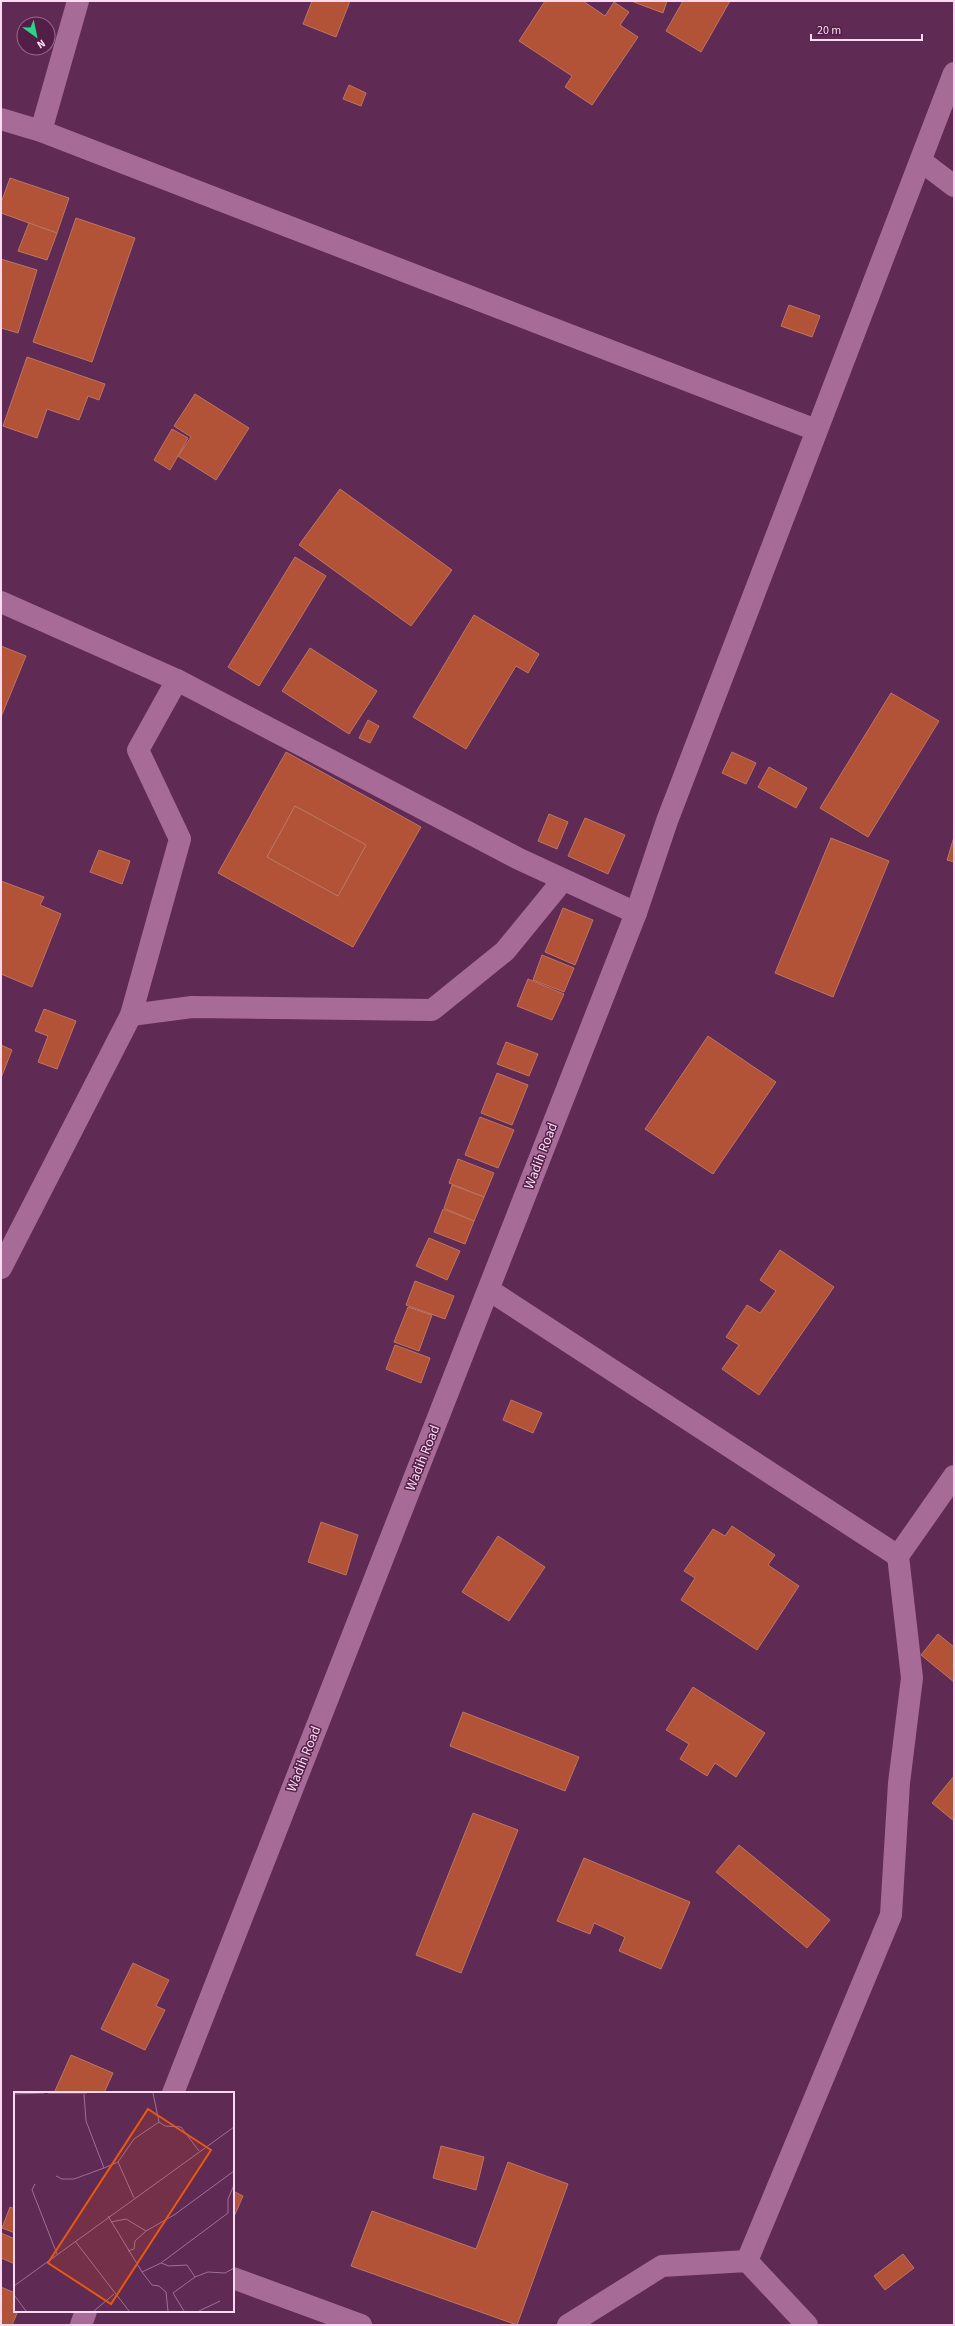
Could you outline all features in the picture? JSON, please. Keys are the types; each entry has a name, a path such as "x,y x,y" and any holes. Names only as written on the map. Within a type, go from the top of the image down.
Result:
{"street":[{"path":"41,131 78,1"},
{"name":"Wadih Road","path":"173,2092 636,913 667,821 954,73"},
{"path":"1,119 41,131 816,430"},
{"path":"921,161 954,186"},
{"path":"1,602 177,680 512,856 636,913"},
{"path":"1,1268 131,1015 180,840 138,750 177,680"},
{"path":"131,1015 192,1007 432,1010 505,951 563,880"},
{"path":"489,1290 898,1556"},
{"path":"747,2261 891,1915 899,1783 912,1678 898,1556 954,1476"},
{"path":"568,2325 662,2266 747,2261"},
{"path":"747,2261 807,2325"},
{"path":"234,2278 361,2325"},
{"path":"81,2325 86,2312"}],"building":[{"path":"312,1 350,1 336,37 303,24"},
{"path":"545,1 583,1 605,16 614,2 629,12 620,25 638,37 592,105 565,87 572,76 519,41"},
{"path":"631,1 667,1 663,13"},
{"path":"683,1 730,1 701,52 666,31"},
{"path":"349,85 366,93 361,106 343,99"},
{"path":"10,178 69,198 57,233 1,213 1,203"},
{"path":"76,218 135,238 92,362 33,342"},
{"path":"29,223 57,233 47,260 18,251"},
{"path":"1,259 37,270 18,333 1,328"},
{"path":"789,305 820,316 812,337 781,326"},
{"path":"27,357 105,384 99,400 88,396 79,420 47,409 37,438 3,426"},
{"path":"195,394 249,428 216,480 178,456 191,437 174,426"},
{"path":"172,429 188,438 170,470 154,460"},
{"path":"340,489 452,570 411,626 299,545"},
{"path":"295,557 326,576 259,686 228,667"},
{"path":"474,615 539,654 528,673 516,666 466,749 413,717"},
{"path":"1,646 26,656 1,717"},
{"path":"310,648 377,691 349,734 282,691"},
{"path":"891,693 939,721 868,837 820,808"},
{"path":"368,720 379,726 370,743 359,738"},
{"path":"286,752 421,827 353,947 218,873","holes":["295,806 366,845 338,896 267,857"]},
{"path":"732,752 756,763 746,784 722,773"},
{"path":"769,767 807,788 796,808 758,787"},
{"path":"295,806 366,845 338,896 267,857"},
{"path":"549,814 568,822 557,849 538,841"},
{"path":"585,818 625,835 608,874 568,856"},
{"path":"954,837 954,862 947,860"},
{"path":"831,838 889,861 833,997 775,973"},
{"path":"99,850 130,861 122,884 90,872"},
{"path":"1,881 44,897 40,905 61,914 32,987 1,974"},
{"path":"563,908 593,920 575,965 545,952"},
{"path":"542,955 574,968 564,992 533,980"},
{"path":"528,979 564,994 552,1020 517,1006"},
{"path":"44,1009 76,1021 57,1069 38,1062 48,1036 35,1031"},
{"path":"708,1036 776,1082 713,1174 645,1129"},
{"path":"506,1042 538,1054 529,1076 497,1064"},
{"path":"1,1045 12,1050 1,1078"},
{"path":"497,1073 528,1085 512,1125 481,1113"},
{"path":"480,1117 514,1130 498,1168 465,1155"},
{"path":"458,1159 494,1173 484,1197 449,1183"},
{"path":"452,1185 484,1197 474,1221 444,1208"},
{"path":"443,1209 474,1221 465,1244 434,1232"},
{"path":"429,1238 460,1251 447,1280 416,1266"},
{"path":"780,1250 834,1287 759,1395 722,1369 739,1345 726,1337 747,1305 760,1313 776,1291 760,1280"},
{"path":"415,1281 454,1296 445,1319 406,1305"},
{"path":"408,1307 432,1315 419,1351 394,1342"},
{"path":"395,1345 430,1358 421,1383 386,1369"},
{"path":"511,1400 542,1413 533,1433 503,1420"},
{"path":"321,1522 358,1535 346,1575 308,1562"},
{"path":"732,1526 775,1555 768,1565 799,1586 757,1650 681,1600 695,1578 684,1571 713,1529 725,1536"},
{"path":"498,1536 545,1567 509,1621 462,1592"},
{"path":"938,1634 954,1647 954,1682 921,1655"},
{"path":"693,1687 765,1733 736,1777 715,1763 707,1776 680,1759 689,1744 666,1730"},
{"path":"463,1712 579,1757 565,1791 450,1746"},
{"path":"954,1776 954,1821 932,1803"},
{"path":"473,1813 518,1830 461,1973 416,1955"},
{"path":"739,1845 830,1920 807,1948 716,1872"},
{"path":"584,1858 690,1902 661,1969 619,1951 625,1937 594,1923 590,1934 557,1921"},
{"path":"133,1963 169,1980 156,2006 165,2010 145,2050 101,2029"},
{"path":"71,2055 113,2073 104,2092 54,2092"},
{"path":"441,2146 484,2157 476,2190 433,2178"},
{"path":"508,2162 568,2184 517,2325 351,2266 372,2211 476,2249"},
{"path":"234,2192 243,2196 234,2217"},
{"path":"10,2207 14,2209 14,2233 2,2228"},
{"path":"1,2233 14,2239 14,2264 1,2258"},
{"path":"903,2254 914,2268 885,2290 874,2276"},
{"path":"1,2287 14,2293 14,2312 18,2312 12,2325 1,2325"}]}
